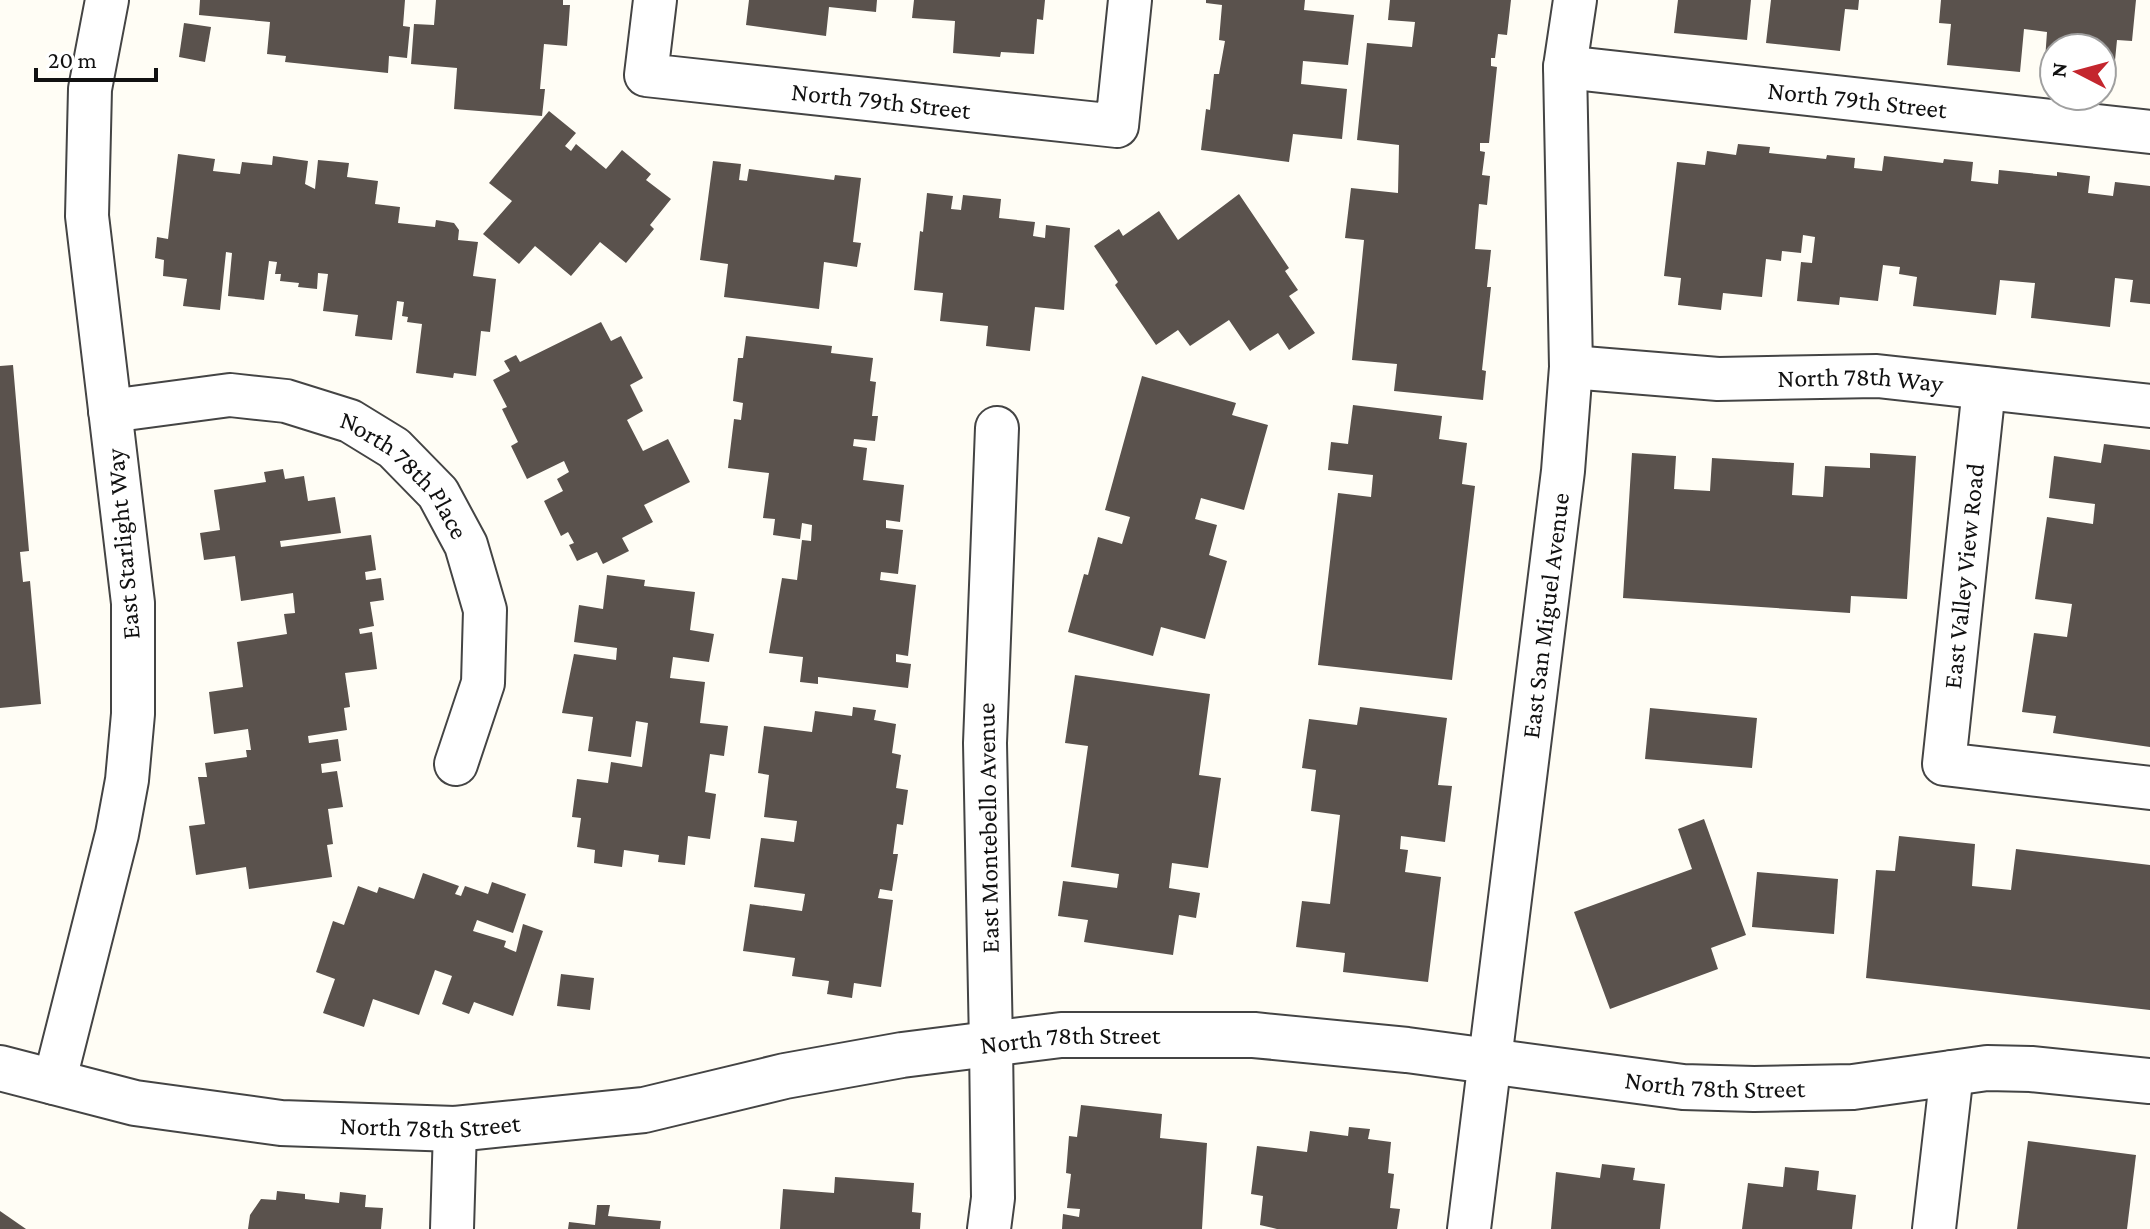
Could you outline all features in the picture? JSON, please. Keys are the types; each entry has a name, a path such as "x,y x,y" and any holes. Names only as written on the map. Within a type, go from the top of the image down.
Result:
{"street":[{"name":"East Starlight Way","path":"54,1083 117,834 127,780 133,714 133,603 87,202 90,89 107,0"},
{"name":"North 79th Street","path":"655,0 646,75 1117,126 1130,0"},
{"name":"East San Miguel Avenue","path":"1469,1229 1563,471 1571,367 1565,67 1575,0"},
{"name":"North 79th Street","path":"1565,67 2150,132"},
{"name":"North 78th Way","path":"1571,367 1718,379 1877,376 2150,406"},
{"name":"East Valley View Road","path":"1984,388 1944,764 2150,788"},
{"name":"North 78th Place","path":"110,411 230,395 286,401 350,421 394,448 438,493 466,545 485,610 483,683 456,764"},
{"name":"East Montebello Avenue","path":"989,1229 993,1198 985,743 997,428"},
{"name":"North 78th Street","path":"0,1068 135,1103 281,1123 455,1129 644,1110 785,1076 902,1055 1061,1035 1254,1035 1683,1087 1853,1087 1987,1068 2031,1069 2150,1081"},
{"path":"1934,1229 1952,1072"},
{"path":"452,1229 455,1129"}],"building":[{"path":"200,0 405,0 403,26 410,27 407,58 389,56 388,73 285,62 286,56 267,54 270,22 199,15"},
{"path":"436,0 563,0 563,5 570,5 567,46 544,44 540,89 545,89 542,116 454,109 457,68 411,64 414,24 434,25"},
{"path":"749,0 877,0 876,12 829,7 826,36 746,25"},
{"path":"914,0 1045,0 1043,20 1037,19 1034,54 1001,52 1000,57 953,53 955,21 912,18"},
{"path":"1206,0 1305,0 1304,10 1354,15 1348,65 1303,61 1301,84 1347,89 1342,139 1293,134 1289,162 1201,150 1206,109 1210,110 1214,74 1219,74 1225,41 1219,40 1222,5 1206,3"},
{"path":"1390,0 1511,0 1507,35 1498,34 1495,58 1491,58 1491,66 1497,67 1489,143 1480,143 1480,151 1485,152 1482,175 1490,176 1487,205 1479,204 1475,249 1491,250 1487,287 1491,287 1482,370 1486,371 1483,400 1394,391 1397,364 1352,360 1364,240 1345,238 1351,188 1398,193 1399,145 1357,140 1367,43 1412,47 1415,22 1388,20"},
{"path":"1678,0 1751,0 1747,40 1674,33"},
{"path":"1771,0 1859,0 1858,10 1845,9 1840,51 1766,43"},
{"path":"1941,0 2136,0 2132,41 2118,40 2118,32 2024,29 2020,72 1947,65 1951,24 1939,23"},
{"path":"184,23 211,27 205,62 179,57"},
{"path":"549,111 576,133 565,146 571,151 576,144 606,169 622,150 651,174 646,180 671,199 650,225 654,229 626,263 600,242 571,276 535,246 519,264 483,234 512,201 489,183"},
{"path":"1738,144 1770,147 1769,153 1826,159 1827,155 1855,158 1854,168 1882,171 1884,156 1943,163 1944,159 1973,162 1971,181 1998,184 1999,170 2090,176 2088,193 2113,196 2115,182 2150,186 2150,304 2130,302 2133,280 2115,278 2110,327 2031,318 2035,283 2000,280 1996,315 1913,306 1917,277 1899,274 1900,267 1883,265 1878,301 1840,297 1839,305 1797,301 1801,262 1812,263 1815,237 1803,235 1801,253 1782,251 1781,261 1766,259 1762,297 1723,293 1721,310 1678,305 1681,278 1664,276 1677,162 1705,165 1707,151 1736,155"},
{"path":"178,154 215,159 213,171 240,174 242,162 272,165 273,156 308,161 305,184 315,189 318,160 349,163 347,177 378,181 375,204 400,207 398,223 435,227 436,220 454,223 459,230 458,240 478,242 473,276 496,279 490,332 481,331 476,376 454,373 453,378 416,373 422,324 407,322 408,317 402,316 404,302 397,301 392,340 355,336 358,315 323,311 328,274 318,273 317,289 298,287 299,283 280,281 281,274 275,274 277,262 269,261 264,300 228,296 232,253 226,252 220,310 183,306 187,279 163,276 164,260 155,258 157,237 168,239"},
{"path":"713,161 741,164 739,180 747,181 749,169 834,180 835,175 861,178 853,242 861,243 857,267 824,262 819,309 724,297 728,264 700,260"},
{"path":"927,193 953,196 951,209 961,210 963,195 1001,199 999,218 1035,222 1033,236 1045,238 1046,225 1070,228 1064,310 1035,307 1030,351 986,346 988,326 940,321 943,293 914,290"},
{"path":"1239,194 1289,268 1285,271 1298,290 1289,296 1315,333 1289,350 1278,333 1250,351 1229,320 1190,346 1178,330 1156,345 1115,285 1118,282 1094,246 1119,229 1123,236 1159,211 1178,240"},
{"path":"601,322 611,341 621,336 643,378 630,385 643,411 627,420 643,451 668,439 690,482 644,505 653,522 622,538 629,551 603,564 597,552 577,561 569,545 574,543 568,532 561,536 544,501 563,491 557,479 569,472 564,461 527,479 511,446 518,442 502,409 507,407 493,380 510,371 504,361 516,355 520,362"},
{"path":"746,336 832,346 831,353 873,358 870,381 876,382 872,416 878,416 875,441 854,439 853,446 867,448 863,480 904,485 900,522 886,520 886,528 903,530 898,574 881,572 880,580 916,585 908,656 896,654 896,662 911,664 908,688 818,677 818,684 800,682 803,657 769,653 782,578 797,580 802,540 811,541 812,525 802,523 800,539 773,535 775,519 763,518 769,473 728,468 734,419 741,420 743,403 733,401 738,358 743,358"},
{"path":"13,365 29,551 20,552 23,582 30,581 41,704 0,708 0,366"},
{"path":"1142,376 1236,403 1232,415 1268,425 1244,510 1201,498 1195,519 1217,525 1209,555 1227,561 1205,639 1161,627 1153,656 1068,632 1098,537 1122,544 1130,517 1105,510"},
{"path":"1353,405 1442,416 1439,439 1467,443 1462,484 1475,486 1452,680 1318,665 1338,493 1371,497 1373,475 1328,470 1331,442 1348,444"},
{"path":"2104,444 2150,450 2150,747 2053,733 2056,716 2022,712 2034,633 2067,637 2072,604 2035,599 2047,517 2093,524 2095,504 2049,498 2054,456 2101,463"},
{"path":"1632,453 1676,456 1674,489 1710,491 1712,458 1794,463 1792,495 1823,497 1825,466 1870,468 1870,453 1916,456 1907,599 1851,596 1850,613 1623,598"},
{"path":"283,469 285,479 304,476 308,501 335,497 341,533 280,541 281,547 371,535 376,570 365,572 366,580 381,578 384,600 370,602 374,626 359,629 360,634 372,632 377,669 345,673 350,707 344,708 347,730 308,736 309,743 338,739 341,761 321,764 322,773 337,771 343,807 328,809 333,844 327,845 332,877 249,889 246,867 196,875 189,826 205,824 198,777 207,777 205,763 247,757 246,750 251,750 248,729 214,734 209,692 243,687 237,642 287,634 284,614 295,613 293,593 241,601 235,556 204,560 200,533 220,530 214,490 266,482 264,472"},
{"path":"607,575 645,580 644,586 695,592 690,630 714,634 709,662 673,657 670,678 705,682 700,723 728,726 724,756 710,754 705,792 716,794 710,839 688,836 685,865 658,862 659,855 624,850 622,867 594,863 595,850 577,847 581,818 572,817 577,779 608,783 611,762 642,767 648,723 636,721 631,757 588,751 593,717 562,713 574,654 616,660 617,648 574,642 579,605 603,609"},
{"path":"1075,675 1210,694 1199,775 1221,778 1208,868 1172,863 1169,888 1200,893 1196,918 1179,915 1173,955 1084,942 1088,920 1058,916 1063,881 1117,888 1119,874 1071,867 1088,746 1065,743"},
{"path":"853,707 876,710 874,720 896,724 892,753 901,755 896,788 908,790 903,825 897,824 893,854 898,854 892,891 880,889 878,898 893,900 881,987 854,983 852,998 827,994 829,981 792,976 795,958 743,951 750,904 802,911 805,894 754,887 761,838 794,842 797,821 764,817 769,775 758,773 764,726 812,732 815,711 852,716"},
{"path":"1360,707 1447,718 1438,785 1452,786 1445,842 1401,836 1400,849 1408,850 1405,872 1441,877 1428,982 1343,972 1345,953 1296,947 1302,901 1330,904 1340,815 1311,811 1316,770 1302,768 1309,719 1357,725"},
{"path":"1650,708 1757,718 1752,768 1645,759"},
{"path":"1704,819 1746,935 1711,948 1718,969 1610,1009 1574,912 1692,869 1678,829"},
{"path":"1899,836 1975,844 1972,886 2011,890 2016,849 2150,865 2150,1010 1866,978 1876,870 1895,871"},
{"path":"1757,872 1838,879 1834,934 1752,927"},
{"path":"423,873 459,886 455,894 461,896 465,886 488,894 492,882 526,894 513,933 477,920 473,931 506,941 504,947 516,952 523,924 543,931 513,1016 474,1002 469,1014 442,1004 452,976 435,970 419,1015 373,999 364,1027 323,1013 335,979 316,972 333,921 344,925 358,886 377,893 379,887 414,899"},
{"path":"561,974 594,978 590,1010 557,1006"},
{"path":"1081,1105 1162,1114 1160,1138 1207,1143 1202,1229 1062,1229 1063,1214 1079,1217 1080,1209 1067,1208 1071,1174 1066,1173 1069,1136 1077,1137"},
{"path":"1349,1127 1370,1129 1368,1139 1391,1142 1388,1173 1394,1174 1390,1208 1400,1209 1397,1229 1277,1229 1260,1225 1263,1196 1251,1194 1257,1146 1307,1152 1310,1131 1348,1136"},
{"path":"2028,1141 2136,1155 2127,1229 2017,1229"},
{"path":"1602,1164 1635,1168 1633,1180 1665,1184 1660,1229 1551,1229 1556,1172 1600,1178"},
{"path":"1785,1167 1819,1171 1817,1190 1856,1195 1852,1229 1742,1229 1748,1183 1783,1187"},
{"path":"835,1177 914,1183 912,1212 921,1213 920,1229 780,1229 783,1189 834,1193"},
{"path":"277,1191 305,1194 305,1199 339,1203 340,1192 366,1195 365,1207 383,1208 381,1229 248,1229 250,1215 261,1199 276,1200"},
{"path":"597,1205 610,1205 608,1216 661,1221 660,1229 568,1229 569,1222 595,1225"},
{"path":"0,1211 26,1229 0,1229"}]}
